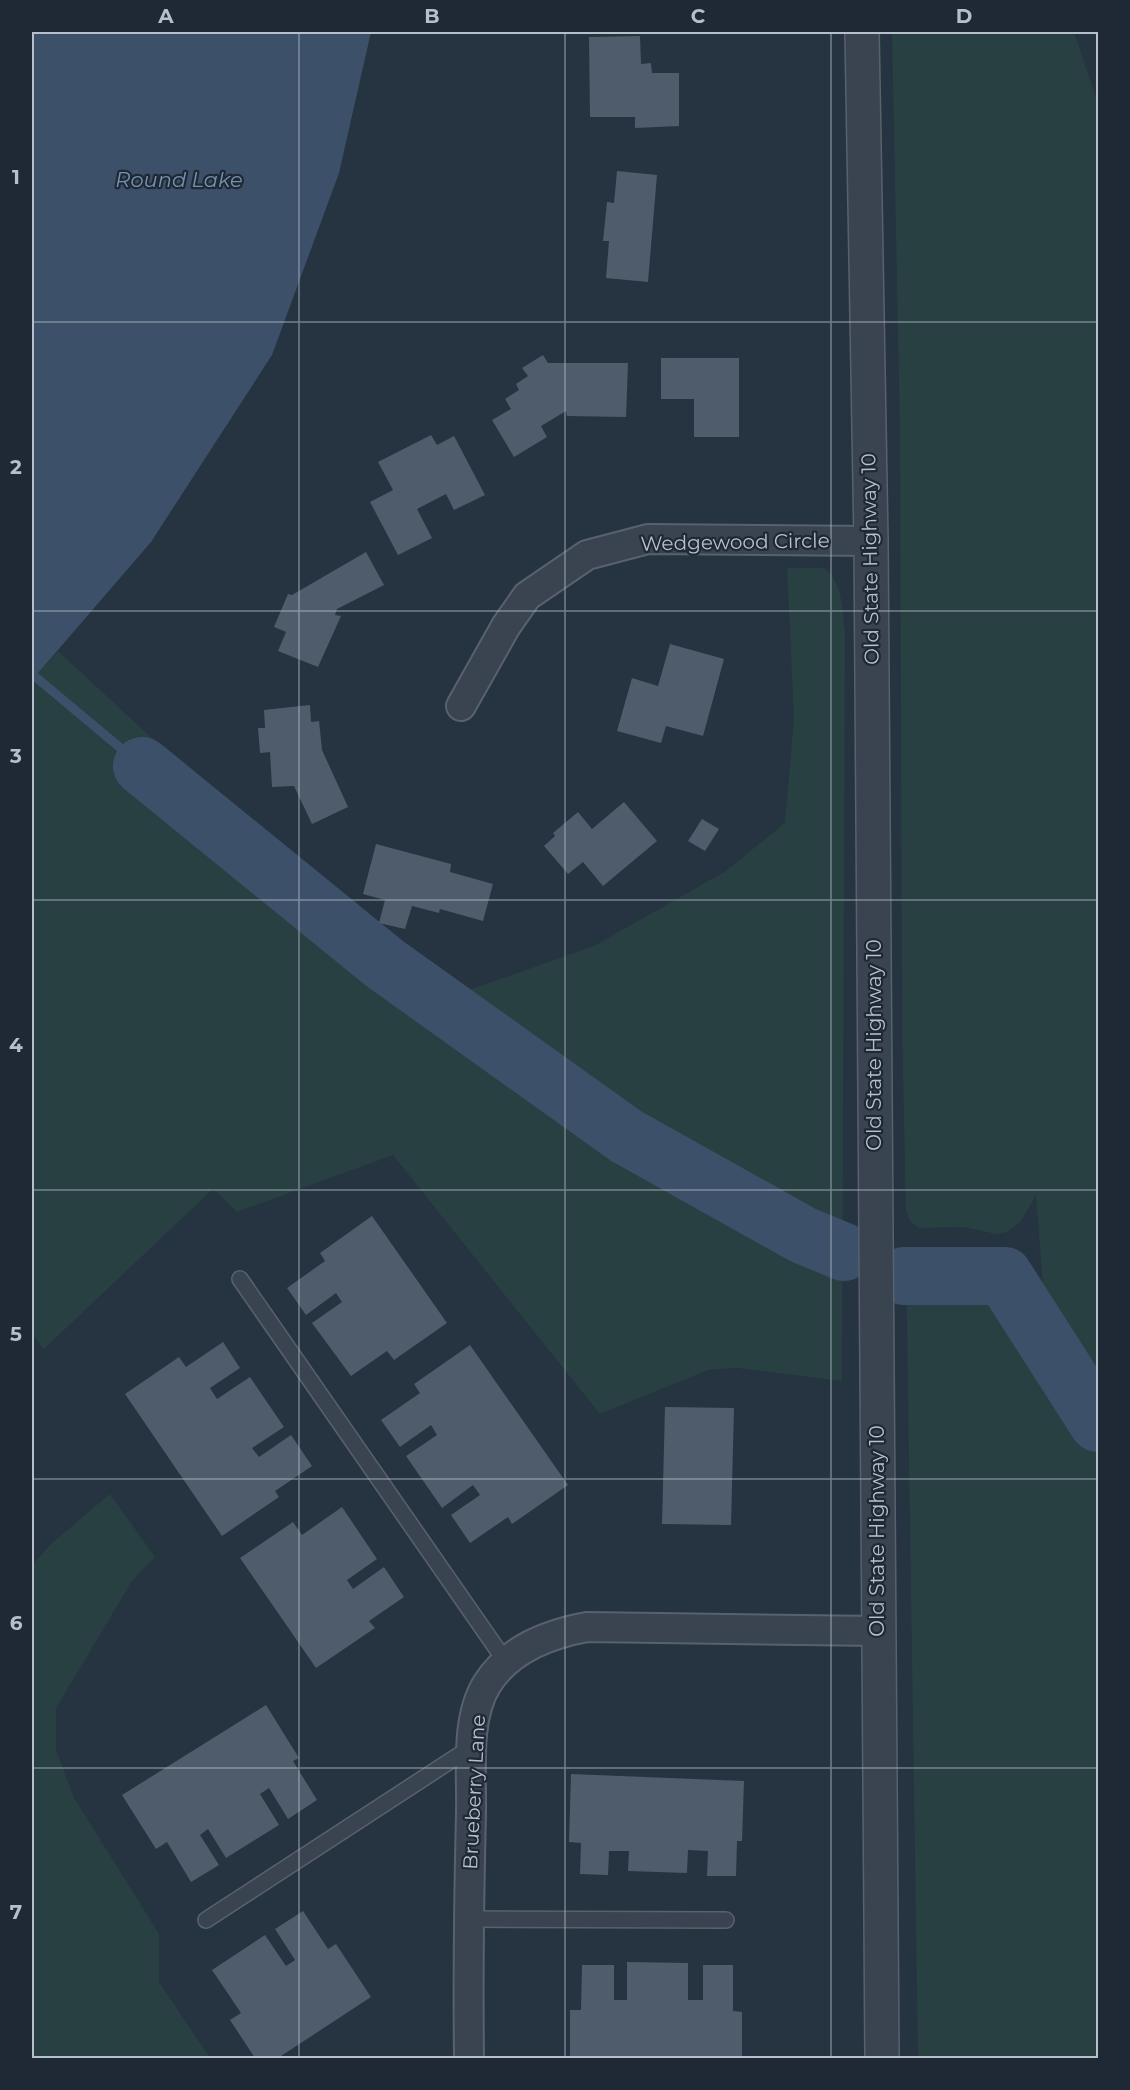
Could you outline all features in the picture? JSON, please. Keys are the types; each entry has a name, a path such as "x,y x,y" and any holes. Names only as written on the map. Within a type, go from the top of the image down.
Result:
{"street":[{"name":"Old State Highway 10","path":"862,32 871,541 877,1631 882,2058"},
{"name":"Wedgewood Circle","path":"461,706 506,626 527,596 587,555 648,539 871,541"},
{"name":"Brueberry Lane","path":"469,2058 468,1919 474,1724 479,1702 487,1683 506,1662 532,1644 557,1632 587,1627 877,1631"}],"lane":[{"path":"240,1279 506,1662"},
{"path":"206,1920 473,1746"},
{"path":"468,1919 726,1920"}],"green space":[{"path":"892,32 1074,32 1098,103 1098,2058 918,2058 906,1262 912,1257 929,1253 948,1253 967,1258 988,1272 1004,1297 1043,1287 1036,1195 1021,1221 1007,1232 996,1234 963,1227 919,1228 911,1222 906,1212 902,1028 900,433"},
{"path":"787,568 824,568 830,574 838,588 845,631 842,1381 737,1368 708,1370 600,1414 393,1155 237,1212 213,1189 44,1349 32,1334 32,680 58,651 372,942 455,995 594,946 726,871 785,823 794,718"},
{"path":"110,1494 155,1557 132,1581 56,1708 56,1750 74,1798 159,1934 159,1982 210,2058 32,2058 32,1565 52,1543"}],"water":[{"name":"Round Lake","path":"32,32 371,32 339,173 272,355 151,542 32,680"}],"building":[{"path":"640,36 641,64 651,63 652,73 679,73 679,126 635,128 635,117 590,117 589,37"},
{"path":"617,171 657,175 648,282 606,278 609,241 603,241 607,202 614,203"},
{"path":"543,355 548,363 628,363 626,417 567,416 566,411 541,426 547,437 514,457 492,420 511,409 505,399 519,390 516,384 528,376 522,368"},
{"path":"661,358 739,358 739,437 694,437 694,399 661,399"},
{"path":"431,435 437,445 454,436 485,495 454,510 446,494 417,509 432,538 398,555 370,502 393,490 378,462"},
{"path":"366,552 384,585 337,609 335,615 341,616 318,667 278,651 286,632 274,627 288,594 292,595"},
{"path":"670,644 724,659 703,736 666,726 661,743 617,731 632,678 658,686"},
{"path":"310,705 311,722 319,721 322,750 348,807 312,824 294,786 272,787 270,752 260,753 258,728 265,728 264,710"},
{"path":"624,802 657,841 603,886 583,862 568,874 544,846 555,836 553,833 578,812 592,829"},
{"path":"702,819 719,829 705,851 688,841"},
{"path":"376,844 451,864 450,872 493,884 483,921 440,909 439,913 412,906 405,929 379,923 385,900 363,894"},
{"path":"372,1216 447,1323 394,1360 387,1351 351,1376 312,1323 342,1302 336,1293 306,1315 287,1288 325,1261 320,1253"},
{"path":"223,1342 240,1368 210,1388 217,1399 250,1377 284,1427 252,1448 259,1457 291,1435 312,1466 275,1491 279,1497 222,1536 125,1394 179,1357 186,1367"},
{"path":"470,1345 568,1485 512,1524 508,1517 470,1543 451,1515 480,1495 473,1485 442,1508 406,1456 437,1435 431,1425 400,1447 381,1420 420,1393 414,1384"},
{"path":"665,1407 734,1408 731,1525 662,1524"},
{"path":"342,1507 377,1559 347,1580 353,1589 384,1567 404,1597 369,1621 375,1628 316,1668 240,1558 293,1522 302,1535"},
{"path":"266,1705 299,1758 293,1761 317,1800 288,1819 269,1788 260,1794 279,1825 226,1858 208,1829 200,1835 219,1865 191,1882 167,1842 156,1849 122,1795"},
{"path":"571,1774 744,1781 742,1841 737,1841 736,1876 707,1876 708,1851 688,1850 687,1873 628,1871 629,1851 609,1851 608,1875 580,1874 581,1843 569,1842"},
{"path":"303,1911 328,1949 336,1944 371,1997 278,2058 255,2058 230,2020 241,2013 212,1970 265,1935 286,1966 295,1960 275,1929"},
{"path":"627,1962 688,1963 688,2000 703,2000 703,1965 733,1965 733,2011 742,2012 742,2058 570,2058 570,2010 581,2010 582,1965 614,1965 614,2000 627,2000"}],"waterway":[{"path":"32,674 142,766"},
{"path":"142,766 384,963 626,1136 803,1235 844,1252"},
{"path":"904,1276 1004,1276 1098,1423"}]}
